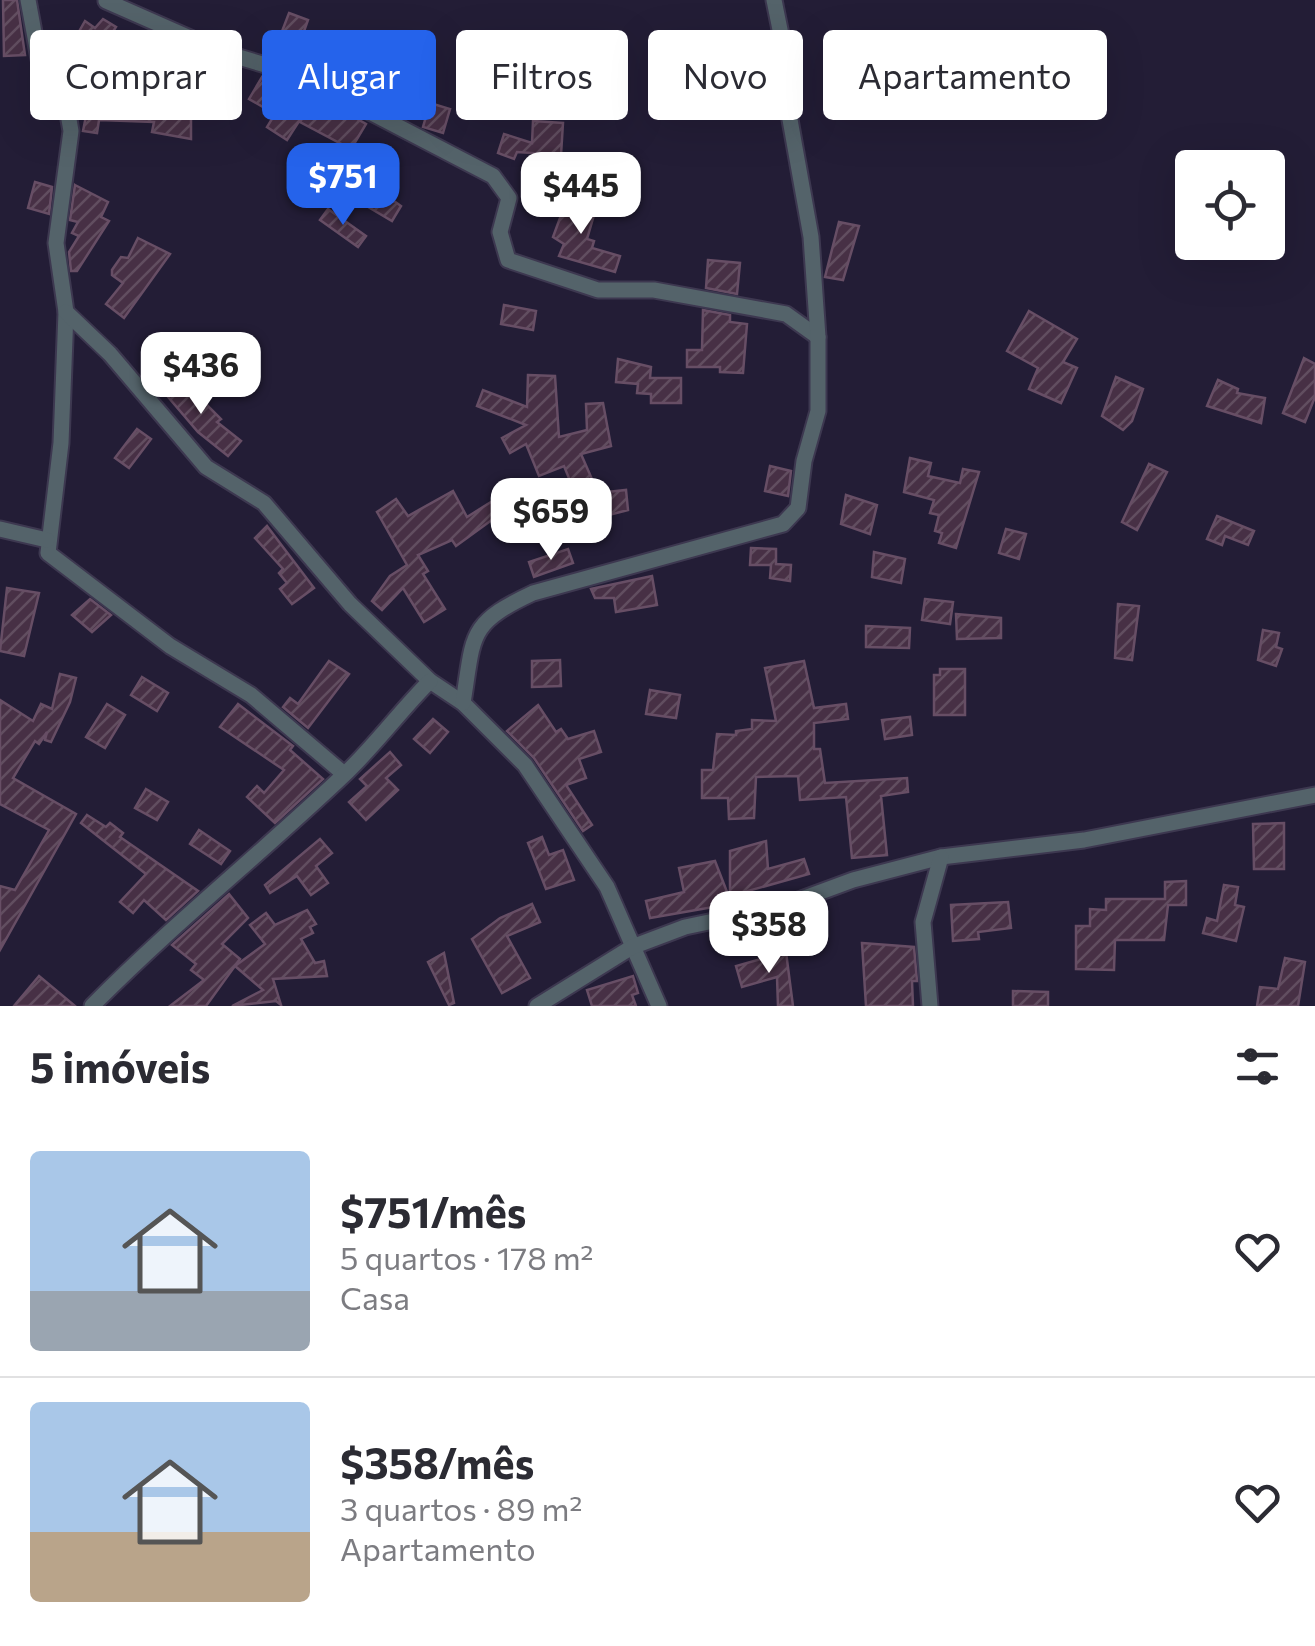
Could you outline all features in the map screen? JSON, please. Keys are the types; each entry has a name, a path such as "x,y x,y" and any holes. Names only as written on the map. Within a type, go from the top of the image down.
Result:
{"street":[{"path":"28,0 39,59 68,114 71,131 56,243 66,312 60,443 48,553 198,665 251,695 344,774"},
{"path":"463,703 480,625 496,610 533,593 790,520 798,508 804,460 818,412 818,337 811,237 789,114 792,88 774,0"},
{"path":"106,1 222,52 299,75 493,176 509,198 500,232 508,260 598,290 654,290 786,314 818,337"},
{"path":"66,312 110,354 206,468 264,503 350,604 430,681 463,703 524,765 606,887 659,1006"},
{"path":"0,529 47,540"},
{"path":"92,1006 151,946 228,883 344,774 430,681"},
{"path":"538,1006 632,947 686,927 780,907 853,880 940,857 1084,840 1315,795"},
{"path":"930,1006 923,922 940,857"}],"building":[{"path":"3,0 17,0 25,55 4,56"},
{"path":"289,13 308,20 304,30 282,30"},
{"path":"103,19 116,27 80,30 85,21 95,28"},
{"path":"262,77 262,106 249,99"},
{"path":"436,105 450,109 443,133 423,127 425,120 436,120"},
{"path":"85,120 99,120 97,133 83,131"},
{"path":"99,120 191,120 191,139 152,132 154,122"},
{"path":"271,120 300,120 287,140 267,127"},
{"path":"359,120 366,124 351,149 300,122"},
{"path":"533,121 563,123 561,155 517,152 514,159 498,153 504,134 532,143"},
{"path":"35,182 52,187 49,214 28,208"},
{"path":"75,185 108,202 101,217 109,221 77,271 71,271 69,252 79,236 72,233 78,222 70,220"},
{"path":"376,188 401,206 392,221 365,205"},
{"path":"567,199 596,208 587,239 594,241 592,248 620,256 615,272 559,256 564,244 553,237"},
{"path":"328,209 366,236 358,247 320,220"},
{"path":"839,222 859,226 843,280 825,277"},
{"path":"138,238 170,254 124,318 106,304 123,283 112,275 112,270 121,257 128,258"},
{"path":"708,260 740,263 737,294 706,288"},
{"path":"504,305 536,311 533,330 501,324"},
{"path":"703,310 730,315 730,322 747,324 743,373 720,372 720,367 687,367 687,350 702,350"},
{"path":"1029,311 1077,339 1063,362 1077,368 1061,403 1029,389 1038,368 1007,351"},
{"path":"1304,358 1315,364 1315,397 1305,422 1283,413"},
{"path":"618,359 651,367 650,378 681,378 681,403 651,403 651,394 637,393 638,384 616,382"},
{"path":"528,375 555,376 559,437 587,430 586,404 603,403 611,446 581,454 598,493 626,490 628,510 578,523 573,507 580,505 564,466 539,476 526,444 510,453 502,438 526,425 477,406 483,390 527,407"},
{"path":"1116,377 1143,389 1132,421 1123,430 1102,416"},
{"path":"180,378 221,419 217,422 241,441 228,456 198,432 163,391"},
{"path":"1218,380 1238,389 1237,393 1265,398 1261,423 1207,406"},
{"path":"137,429 151,439 129,468 115,458"},
{"path":"910,458 931,463 928,476 960,483 963,469 979,472 956,548 939,543 942,533 935,531 939,515 930,513 934,500 904,492"},
{"path":"1149,464 1167,472 1137,530 1122,522"},
{"path":"770,466 791,471 788,496 765,491"},
{"path":"453,491 467,517 499,497 507,509 456,546 452,540 418,555 428,571 423,574 445,609 424,622 403,588 382,610 372,601 390,576 407,565 377,512 396,499 408,516"},
{"path":"846,495 877,505 870,534 841,524"},
{"path":"1217,516 1254,531 1248,545 1225,536 1222,545 1207,539"},
{"path":"267,526 314,588 292,604 280,589 287,583 279,573 283,569 255,538"},
{"path":"1006,529 1026,534 1019,559 999,553"},
{"path":"751,548 776,549 776,564 791,565 790,581 770,578 771,565 750,565"},
{"path":"568,549 573,563 534,577 529,562"},
{"path":"874,552 905,559 901,583 872,577"},
{"path":"652,576 657,605 616,612 614,598 595,598 591,589"},
{"path":"7,588 39,593 24,656 0,651"},
{"path":"90,599 111,615 92,632 72,615"},
{"path":"925,599 953,602 950,624 922,620"},
{"path":"1118,604 1139,606 1132,660 1115,658"},
{"path":"956,614 1001,618 1001,638 957,639"},
{"path":"866,626 910,628 909,648 866,647"},
{"path":"1263,630 1279,633 1276,647 1282,649 1276,666 1258,660"},
{"path":"560,660 561,686 532,687 532,661"},
{"path":"329,661 349,674 308,728 283,707 290,698 298,704"},
{"path":"804,661 814,708 846,704 848,719 814,723 814,749 820,749 825,783 907,778 908,792 881,796 887,855 852,858 846,797 800,800 798,776 756,777 754,818 729,819 728,798 702,798 702,770 713,770 717,734 736,735 736,731 752,729 752,720 776,721 765,668"},
{"path":"940,669 965,669 965,715 934,715 934,675 940,675"},
{"path":"60,674 76,678 70,702 51,742 45,740 47,732 39,744 35,741 13,778 76,814 0,950 0,886 15,890 49,830 0,804 0,700 33,721 41,704 52,709"},
{"path":"142,677 168,693 157,711 131,695"},
{"path":"650,690 680,695 676,718 646,714"},
{"path":"107,704 125,715 105,748 86,737"},
{"path":"238,704 293,746 290,750 323,779 275,823 247,797 257,786 264,793 284,770 220,727"},
{"path":"538,705 556,732 561,729 568,739 594,731 601,752 579,759 586,778 566,785 592,825 583,831 534,758 507,731"},
{"path":"910,717 912,735 885,739 882,720"},
{"path":"433,719 448,732 430,753 414,739"},
{"path":"390,752 401,765 386,778 398,790 366,820 349,802 367,786 360,779"},
{"path":"146,789 168,802 157,820 135,808"},
{"path":"87,815 106,827 110,823 123,833 120,837 198,891 166,920 144,900 133,913 120,902 146,874 81,823"},
{"path":"1284,823 1284,869 1254,869 1253,824"},
{"path":"199,830 230,851 221,864 190,844"},
{"path":"542,837 549,855 563,850 574,880 546,889 528,843"},
{"path":"320,839 332,853 316,866 328,883 311,895 297,876 270,893 265,885"},
{"path":"766,841 768,869 804,859 809,874 730,896 730,851"},
{"path":"715,861 729,897 724,898 725,905 650,918 646,901 684,892 679,868"},
{"path":"1186,881 1186,905 1168,905 1164,940 1115,940 1114,970 1076,969 1076,926 1090,926 1090,909 1106,910 1106,899 1165,899 1165,882"},
{"path":"1224,885 1238,887 1235,905 1244,907 1236,941 1203,933 1207,918 1217,921"},
{"path":"229,894 248,918 222,944 240,959 206,1006 170,1006 204,980 191,970 196,964 172,945"},
{"path":"1008,902 1011,928 978,932 979,939 953,941 951,905"},
{"path":"532,904 540,922 507,936 530,978 502,993 472,939 500,918"},
{"path":"307,910 316,924 310,927 313,933 301,939 315,963 324,961 327,976 273,979 281,1005 276,1001 232,1006 263,990 235,966 265,944 250,925 266,913 275,925"},
{"path":"862,943 914,947 917,981 912,981 913,1006 866,1006"},
{"path":"786,952 793,1006 778,1006 777,977 742,987 736,966"},
{"path":"444,953 454,1003 449,1005 428,962"},
{"path":"1285,958 1305,962 1298,1006 1257,1006 1260,987 1278,989"},
{"path":"39,976 75,1006 14,1006"},
{"path":"633,976 638,993 632,995 636,1006 592,1006 587,990"},
{"path":"1013,991 1048,992 1048,1006 1013,1006"}]}
